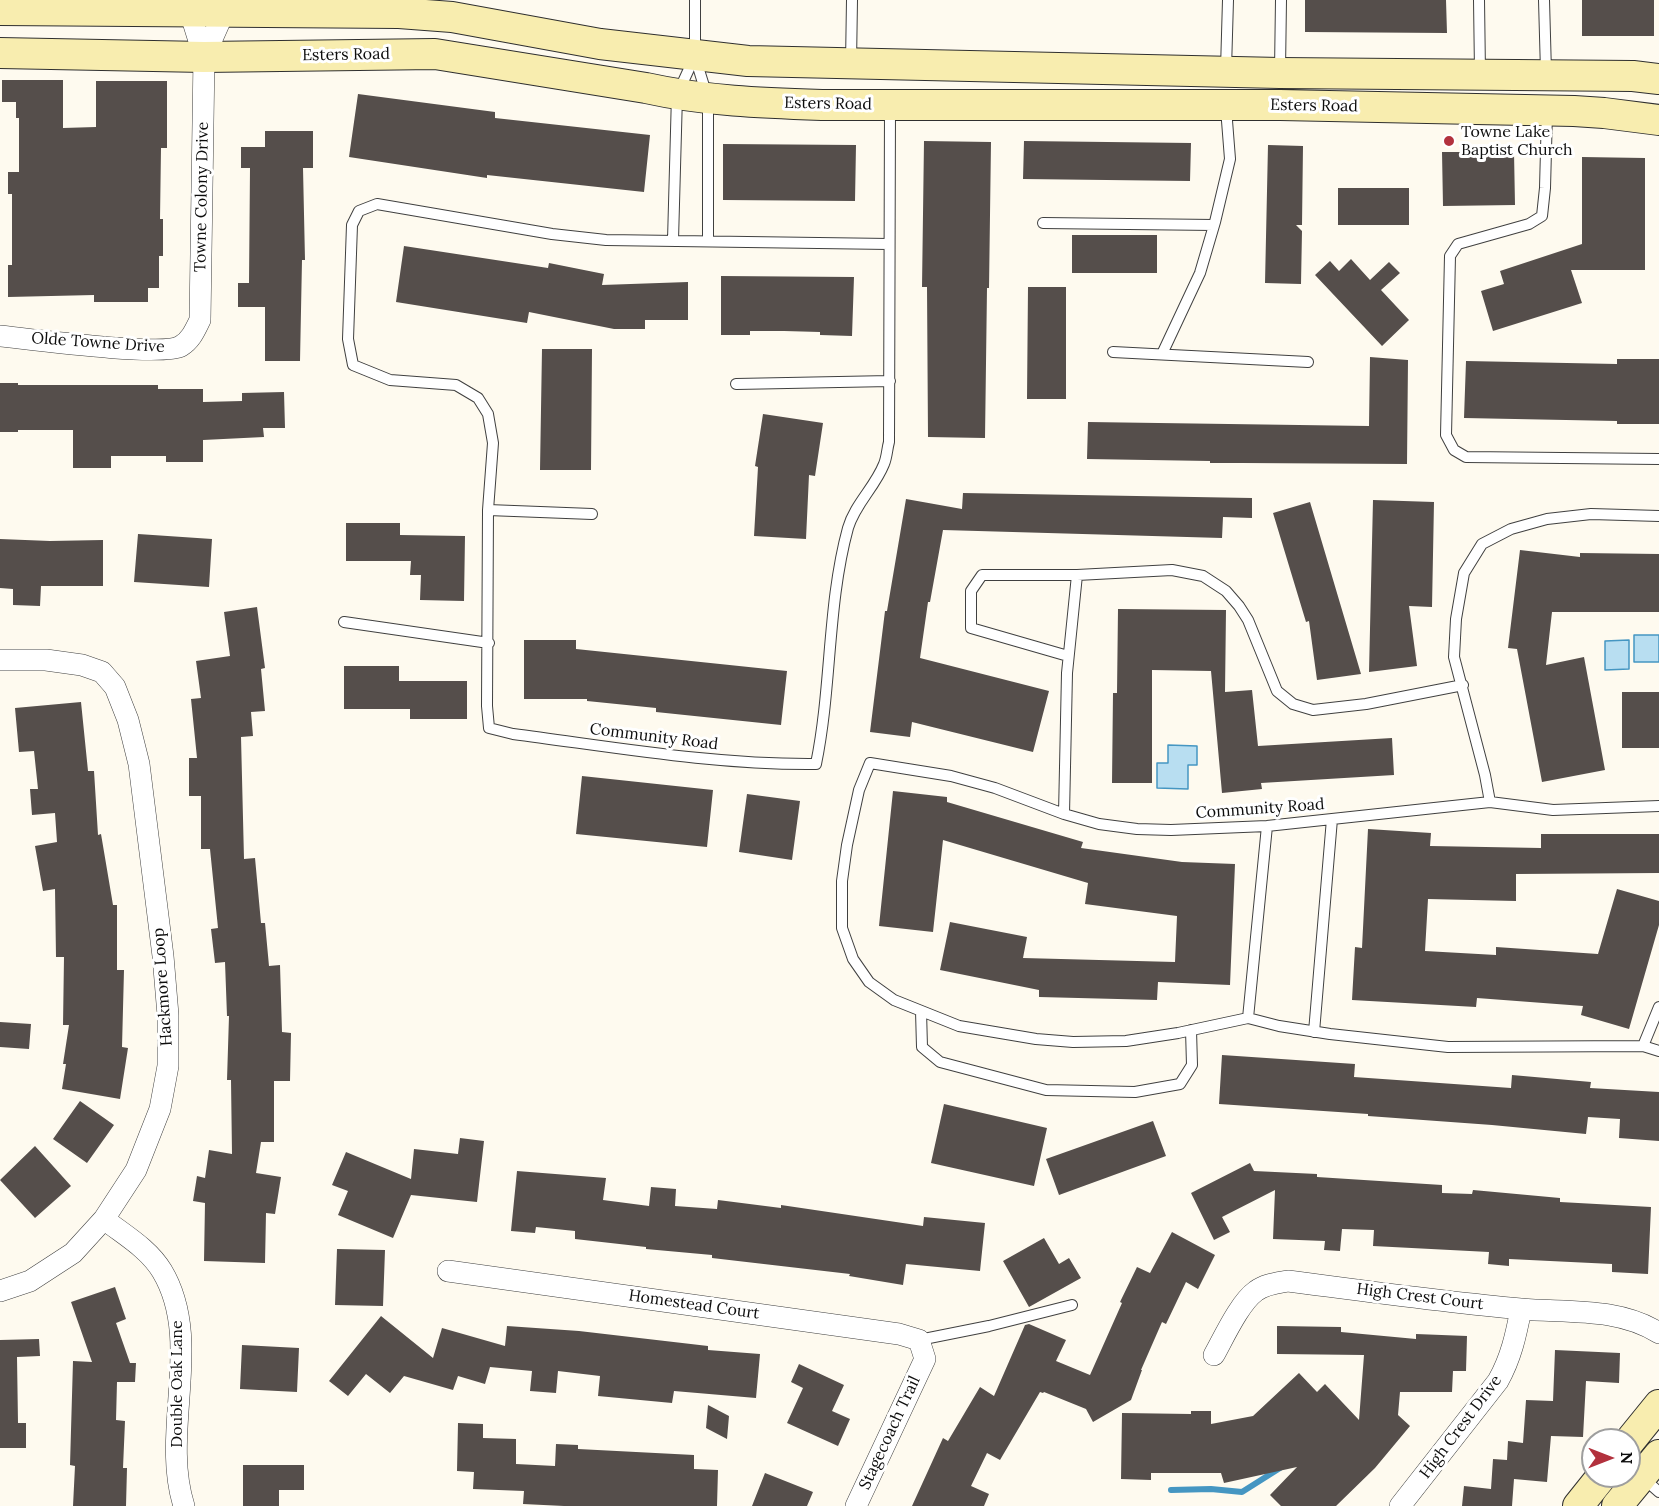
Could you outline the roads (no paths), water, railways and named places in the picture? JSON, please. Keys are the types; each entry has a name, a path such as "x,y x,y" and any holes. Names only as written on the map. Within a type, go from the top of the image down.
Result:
{"main road":[{"name":"Esters Road","path":"0,10 189,6 364,6 399,13 452,17 600,44 695,57 748,61 1280,74 1633,76 1659,79"},
{"name":"Esters Road","path":"0,53 204,57 435,54 678,95 812,105 1226,105 1548,110 1604,112 1659,120"},
{"path":"1226,72 1226,105"},
{"path":"1546,75 1548,110"},
{"path":"1640,1428 1659,1405"},
{"path":"1617,1506 1653,1475"},
{"path":"1578,1506 1592,1488"}],"street":[{"name":"Towne Colony Drive","path":"189,6 204,57 200,320 192,336"},
{"name":"Towne Colony Drive","path":"204,57 224,6"},
{"name":"Olde Towne Drive","path":"0,336 145,349 179,348 192,336"},
{"name":"Hackmore Loop","path":"0,660 46,660 82,665 102,672 115,687 128,720 138,764 163,956 168,1015 168,1066 160,1109 136,1170 104,1219 74,1253 30,1281 0,1292"},
{"name":"Double Oak Lane","path":"104,1219 145,1250 161,1270 171,1289 181,1332 176,1445 181,1497 184,1506"},
{"name":"Homestead Court","path":"448,1271 898,1334 922,1350"},
{"name":"High Crest Court","path":"1214,1355 1243,1305 1254,1291 1268,1285 1288,1281 1521,1309 1588,1312 1636,1321 1659,1333"},
{"name":"High Crest Drive","path":"1400,1506 1498,1381 1514,1347 1521,1309"},
{"name":"Stagecoach Trail","path":"856,1506 922,1350"}],"lane":[{"path":"695,0 695,57 708,99 708,241"},
{"path":"851,64 852,0"},
{"path":"1226,72 1228,0"},
{"path":"1280,74 1281,0"},
{"path":"1479,0 1480,74"},
{"path":"1544,0 1546,75"},
{"path":"673,240 678,95 695,57"},
{"path":"736,384 890,381 890,105"},
{"path":"1162,354 1200,273 1214,225 1230,159 1226,105"},
{"path":"1548,110 1542,216 1529,224 1458,244 1450,256 1446,435 1454,450 1466,457 1659,459"},
{"path":"344,622 489,643 488,510 493,443 488,414 478,398 456,385 390,380 353,365 348,339 352,225 359,211 377,204 552,234 606,240 889,244"},
{"path":"1043,223 1214,225"},
{"path":"1113,352 1308,362"},
{"name":"Community Road","path":"489,643 487,706 489,728 513,734 716,761 816,764 825,712 827,660 839,575 849,526 863,496 884,464 889,442 890,381"},
{"path":"488,510 592,514"},
{"path":"1490,802 1463,685 1454,657 1456,619 1464,573 1482,544 1511,529 1547,519 1591,514 1659,516"},
{"path":"1068,656 971,628 971,591 982,575 1077,575 1172,570 1203,576 1226,591 1239,606 1248,620 1277,691 1293,704 1313,710 1366,704 1463,685"},
{"path":"1064,814 1068,656 1077,575"},
{"name":"Community Road","path":"921,1011 894,1000 869,982 853,959 842,928 842,880 847,844 859,790 870,763 951,776 995,788 1064,814 1099,824 1137,829 1267,826 1490,802 1552,810 1659,806"},
{"path":"1314,1032 1332,819"},
{"path":"1248,1018 1267,826"},
{"path":"1643,1046 1659,1007"},
{"path":"1191,1030 1192,1065 1180,1084 1135,1092 1046,1090 940,1062 922,1047 921,1011 959,1026 1036,1039 1073,1042 1126,1041 1248,1018 1314,1032 1448,1047 1643,1046 1659,1051"},
{"path":"922,1350 989,1326 1072,1305"}],"water":[{"path":"1634,635 1659,635 1659,662 1634,662"},
{"path":"1629,640 1629,669 1605,670 1605,641"},
{"path":"1168,745 1197,746 1197,765 1188,765 1188,789 1157,788 1157,763 1168,763"}],"waterway":[{"path":"1171,1490 1211,1489 1242,1492 1280,1468"}],"place":[{"name":"Towne Lake Baptist Church","path":"1449,141"}]}
